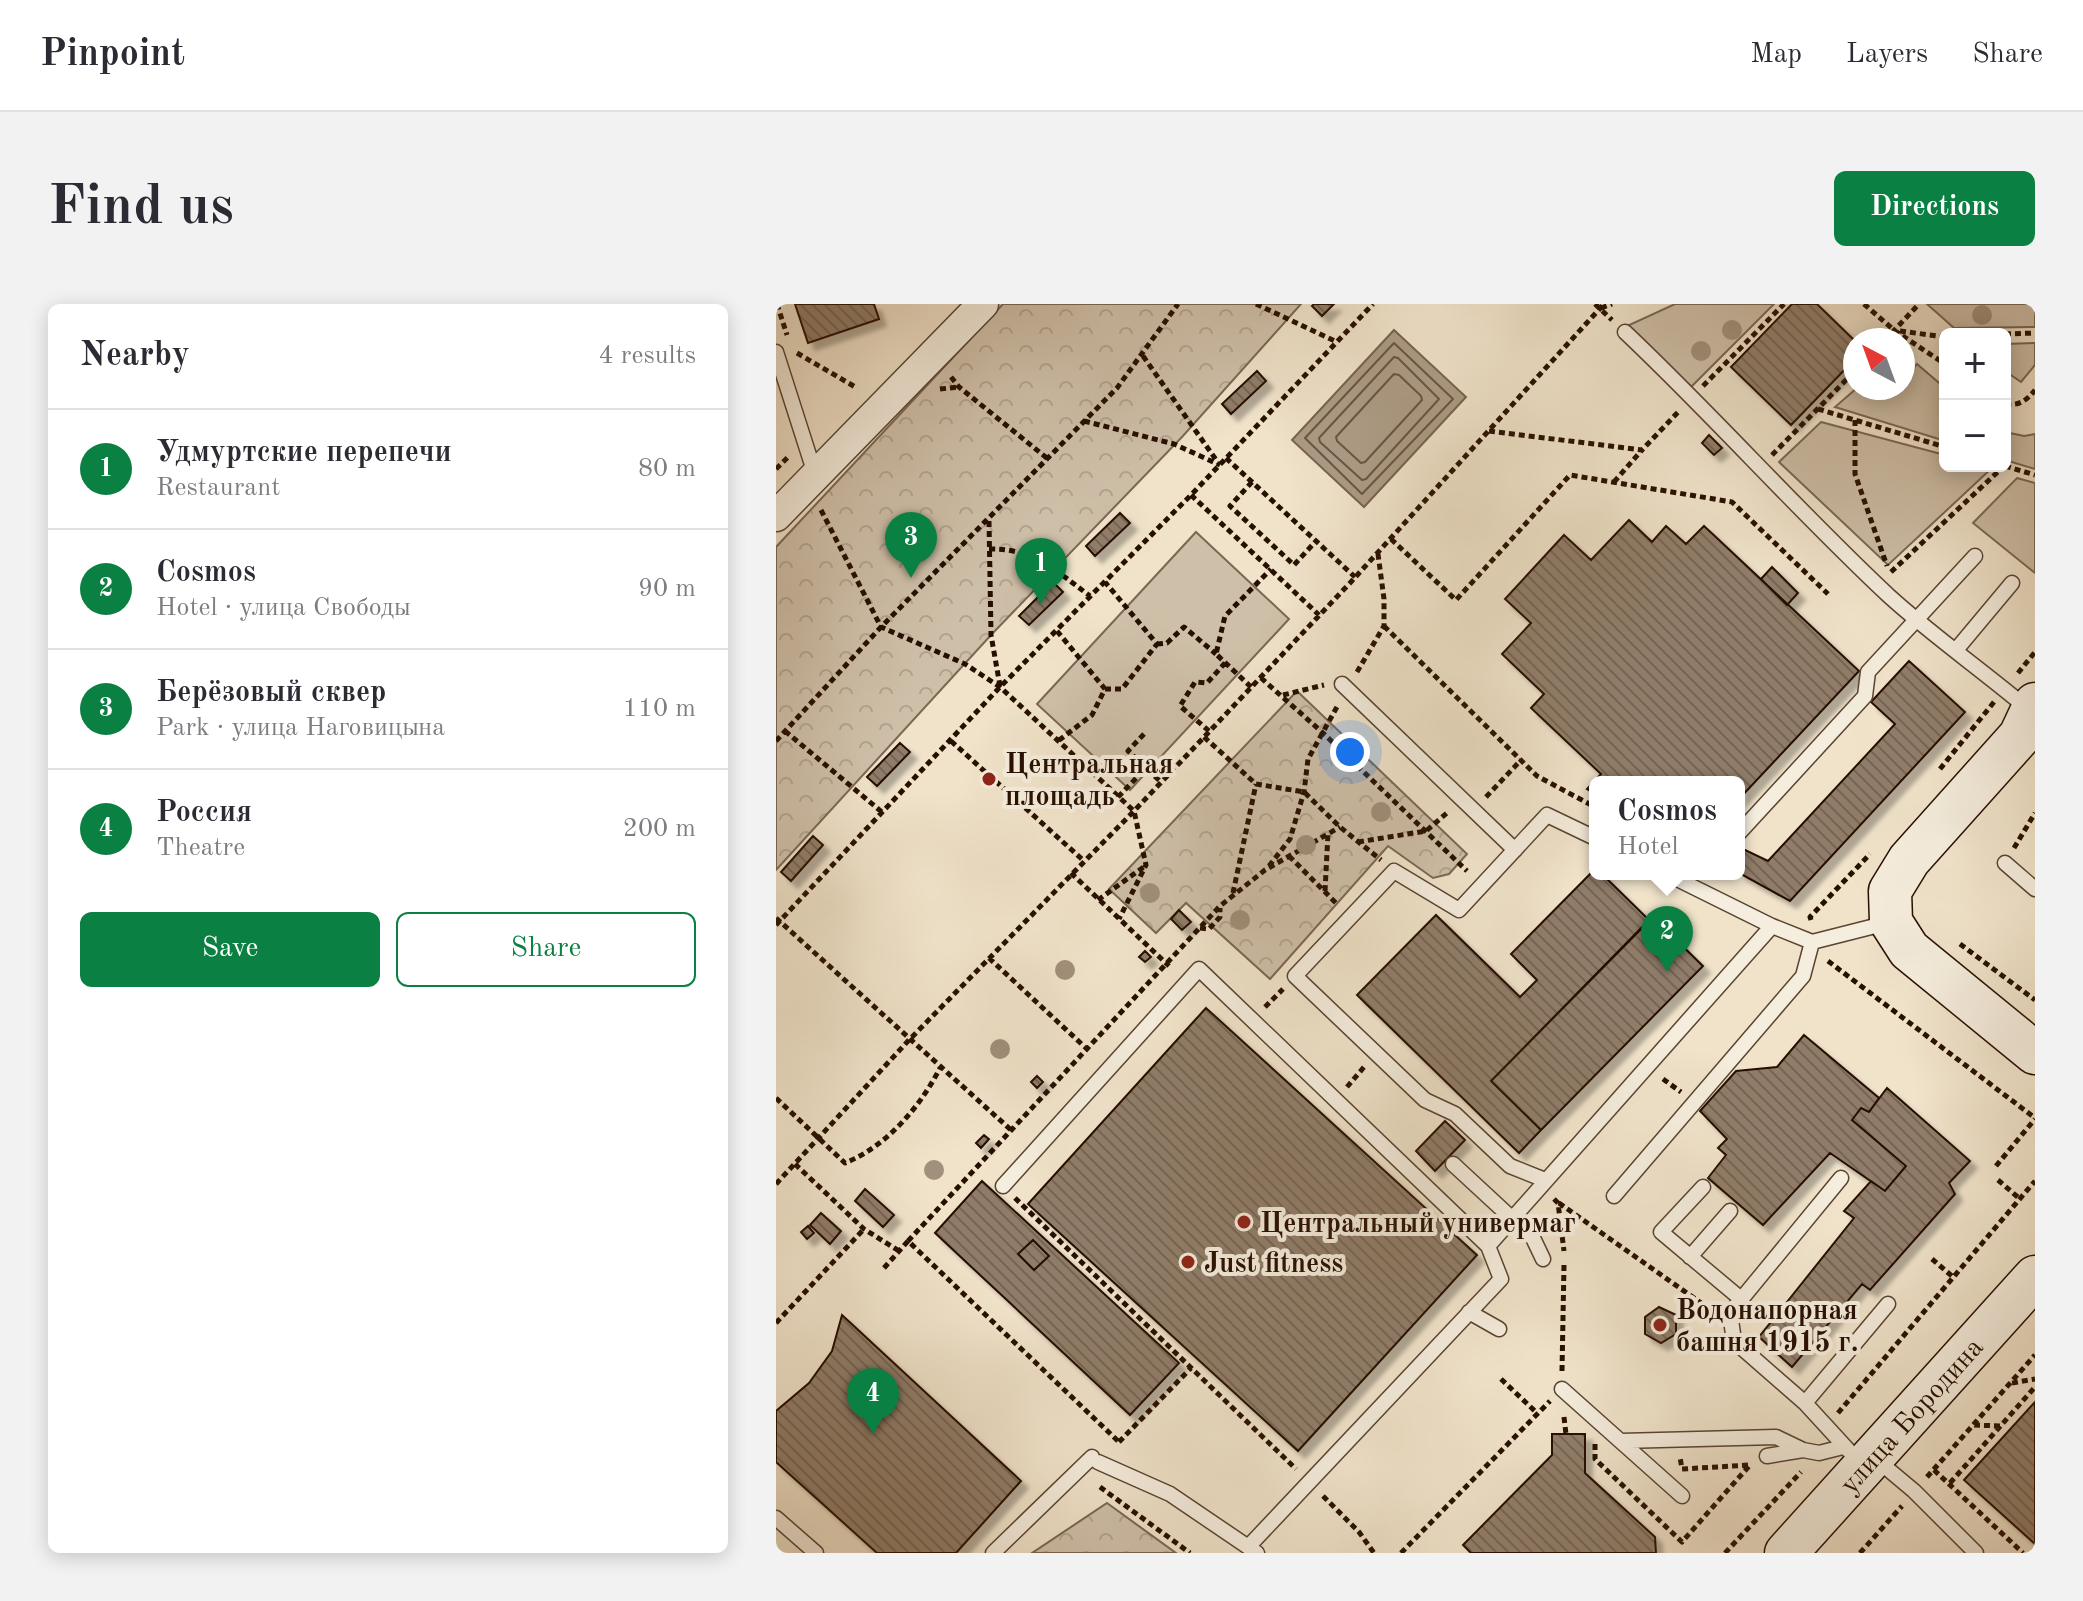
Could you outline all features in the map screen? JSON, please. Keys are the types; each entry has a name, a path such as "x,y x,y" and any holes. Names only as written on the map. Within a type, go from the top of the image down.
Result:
{"street":[{"path":"776,516 983,304"},
{"path":"2033,707 2020,736 1909,860 1890,891 1891,922 1909,950 2035,1053"},
{"name":"улица Бородина","path":"1786,1553 1861,1457 2035,1277"}],"lane":[{"path":"1625,332 1693,396 1891,597 2033,707"},
{"path":"776,352 819,471"},
{"path":"1745,826 1865,696 1868,672 1975,556"},
{"path":"1956,650 2012,583"},
{"path":"1342,684 1515,850"},
{"path":"1543,1184 1510,1166 1455,1114 1425,1100 1295,976 1394,871 1459,910 1547,815 1589,835"},
{"path":"2005,863 2035,889"},
{"path":"1679,880 1772,926 1812,942 1891,922"},
{"path":"1488,1246 1772,926"},
{"path":"1614,1196 1803,976 1812,942"},
{"path":"993,1553 1095,1459 1170,1494 1253,1550 1310,1483 1501,1279 1488,1246 1199,969 1003,1186"},
{"path":"1453,1164 1533,1238 1543,1259"},
{"path":"1841,1178 1730,1313 1734,1341 1861,1457 1914,1491 1976,1553"},
{"path":"1703,1187 1661,1232 1741,1299"},
{"path":"1690,1257 1730,1211"},
{"path":"1805,1403 1888,1304"},
{"path":"1469,1312 1499,1329"},
{"path":"1562,1389 1682,1496"},
{"path":"1621,1441 1776,1437 1803,1450 1861,1457"},
{"path":"1767,1456 1803,1450"},
{"path":"776,1518 816,1553"}],"path":[{"path":"776,741 881,627 1117,388 1178,304"},
{"path":"1256,304 1337,342"},
{"path":"1011,1130 777,922 1000,687 1191,495 1373,304"},
{"path":"776,1184 909,1040 1261,678 1602,306 1612,304"},
{"path":"1614,483 1693,396 1784,304"},
{"path":"1864,304 1892,328"},
{"path":"1898,328 1919,304"},
{"path":"1915,333 1939,336"},
{"path":"2011,334 2035,333"},
{"path":"1915,344 1939,360"},
{"path":"792,351 857,388"},
{"path":"1143,356 1220,465"},
{"path":"932,358 959,387 1048,459"},
{"path":"1760,467 1843,383"},
{"path":"2011,405 2016,406 2028,399 2035,390"},
{"path":"1818,409 1939,445"},
{"path":"1855,420 1855,474 1890,573 1891,597"},
{"path":"1083,421 1174,444 1220,465"},
{"path":"1489,431 1642,450"},
{"path":"1226,458 1355,577"},
{"path":"2011,468 2035,475"},
{"path":"819,471 817,501 881,627 965,664 1000,687 1134,811 1146,865 1119,919"},
{"path":"1890,573 1998,472"},
{"path":"1391,539 1456,600 1570,475 1732,502 1828,594"},
{"path":"1252,482 1230,506 1294,565 1316,541"},
{"path":"1191,495 1319,615"},
{"path":"989,519 991,635 1000,687"},
{"path":"989,549 1012,548 1041,560 1090,596"},
{"path":"1879,563 1890,573"},
{"path":"1216,654 1225,616 1271,569"},
{"path":"1105,582 1157,644"},
{"path":"1384,626 1537,776 1589,804"},
{"path":"1105,689 1122,689 1157,644 1167,643 1184,627 1251,687"},
{"path":"1057,630 1105,689"},
{"path":"1209,731 1180,706 1195,682 1207,683 1225,663"},
{"path":"1261,678 1483,885"},
{"path":"1282,695 1326,684 1342,684"},
{"path":"1058,741 1092,715 1105,689"},
{"path":"785,731 883,813"},
{"path":"1144,734 1128,751 1161,782"},
{"path":"1204,737 1256,784 1304,792 1340,827 1394,871"},
{"path":"951,741 1084,861"},
{"path":"1118,797 1146,768"},
{"path":"1233,894 1256,784"},
{"path":"1265,870 1290,839 1304,792"},
{"path":"2005,863 2035,813"},
{"path":"884,1268 1220,906 1265,870 1340,827"},
{"path":"1325,892 1328,833"},
{"path":"1289,856 1351,917"},
{"path":"1098,900 1146,865"},
{"path":"1071,873 1168,964 1183,987"},
{"path":"1954,939 2035,1000"},
{"path":"989,958 1087,1049"},
{"path":"1844,973 2035,1119 1996,1166"},
{"path":"1252,1020 1295,976"},
{"path":"1646,1066 1694,1103"},
{"path":"776,1098 845,1163 861,1157 884,1141 922,1100 940,1068"},
{"path":"795,1164 864,1229 899,1251"},
{"path":"1998,1180 2020,1199"},
{"path":"1830,1429 1840,1408 2035,1181"},
{"path":"1543,1184 1558,1203 1693,1297"},
{"path":"1003,1186 1310,1483 1359,1532 1374,1553"},
{"path":"1401,1553 1562,1389 1564,1245 1558,1203"},
{"path":"776,1323 864,1229"},
{"path":"908,1241 1119,1442"},
{"path":"1932,1259 1953,1277"},
{"path":"1860,1553 2035,1355"},
{"path":"1095,1459 1119,1442 1191,1368"},
{"path":"1501,1379 1537,1413"},
{"path":"2011,1383 2035,1379"},
{"path":"1950,1483 2035,1387"},
{"path":"1973,1425 2001,1426"},
{"path":"1725,1553 1819,1453"},
{"path":"1934,1470 2023,1553"},
{"path":"1096,1485 1190,1553"}],"green space":[{"path":"1003,304 1301,304 1182,437 991,635 776,870 776,547"},
{"path":"1675,304 1774,304 1691,387 1627,326"},
{"path":"1927,304 2035,304 2035,327 1954,328"},
{"path":"2035,343 2035,365 2021,382 2011,375 2011,344"},
{"path":"1917,364 1939,383 1939,439 1835,407 1843,400 1915,400"},
{"path":"1821,422 1939,453 1939,472 1988,472 1888,565 1779,462"},
{"path":"2011,433 2035,434 2035,469 2011,462"},
{"path":"2017,478 2035,483 2035,573 1973,523"},
{"path":"1196,532 1289,619 1130,790 1037,704"},
{"path":"1297,691 1467,854 1449,874 1433,878 1388,846 1270,979 1186,903 1156,933 1109,889"},
{"path":"1107,1503 1176,1553 1032,1553"}],"water":[{"path":"1394,330 1466,397 1364,507 1292,440"}],"building":[{"path":"795,304 874,304 879,319 808,343"},
{"path":"1334,304 1322,316 1312,306"},
{"path":"1792,304 1817,304 1843,329 1843,371 1791,425 1731,367"},
{"path":"1257,371 1266,381 1231,414 1222,404"},
{"path":"1709,435 1722,448 1714,455 1702,443"},
{"path":"1120,513 1130,523 1095,556 1086,546"},
{"path":"1629,520 1652,542 1666,526 1686,544 1704,526 1859,671 1745,793 1745,776 1599,776 1601,774 1531,708 1544,694 1502,654 1531,623 1505,599 1564,535 1591,560"},
{"path":"1772,567 1798,593 1787,605 1761,579"},
{"path":"1053,582 1063,592 1029,625 1019,616"},
{"path":"1909,661 1965,712 1790,901 1745,876 1745,850 1768,861 1895,724 1871,702"},
{"path":"900,743 910,752 877,786 867,777"},
{"path":"813,836 823,845 791,881 781,872"},
{"path":"1589,875 1589,880 1608,880 1649,920 1491,1081 1541,1130 1519,1153 1357,995 1436,915 1520,997 1537,980 1511,954"},
{"path":"1179,910 1191,922 1182,930 1171,919"},
{"path":"1653,917 1703,966 1541,1130 1491,1081"},
{"path":"1145,951 1151,957 1145,962 1139,957"},
{"name":"Центральный универмаг","path":"1206,1008 1477,1255 1298,1451 1028,1204"},
{"path":"1804,1035 1879,1098 1869,1112 1861,1108 1852,1120 1906,1166 1885,1191 1830,1153 1763,1225 1708,1178 1726,1155 1718,1148 1727,1139 1700,1111 1736,1071 1777,1067"},
{"path":"1037,1076 1043,1082 1037,1088 1031,1082"},
{"path":"1887,1088 1970,1161 1949,1183 1955,1194 1870,1290 1862,1284 1792,1367 1759,1337 1854,1218 1844,1211 1871,1181 1885,1191 1906,1166 1852,1120 1861,1108 1869,1112"},
{"path":"1445,1121 1465,1140 1435,1171 1416,1151"},
{"path":"984,1135 989,1139 981,1148 976,1143"},
{"path":"982,1181 1179,1363 1130,1415 935,1233"},
{"path":"865,1189 894,1215 883,1227 855,1201"},
{"path":"821,1213 841,1231 830,1244 810,1225"},
{"path":"808,1226 814,1233 807,1239 801,1232"},
{"path":"1033,1240 1049,1256 1034,1270 1018,1254"},
{"name":"Водонапорная башня 1915 г.","path":"1659,1307 1676,1315 1676,1334 1661,1343 1645,1334 1645,1317"},
{"path":"842,1315 1021,1481 956,1553 877,1553 776,1462 776,1411 809,1383 832,1351"},
{"path":"2035,1402 2035,1544 1964,1480"},
{"path":"1552,1434 1585,1434 1585,1473 1655,1537 1656,1553 1471,1553 1463,1545 1552,1455"}],"place":[{"name":"Берёзовый сквер","path":"911,578"},
{"name":"Удмуртские перепечи","path":"1041,604"},
{"name":"Центральная площадь","path":"989,779"},
{"name":"Cosmos","path":"1667,972"},
{"name":"Центральный универмаг","path":"1244,1222"},
{"name":"Just fitness","path":"1188,1262"},
{"name":"Водонапорная башня 1915 г.","path":"1660,1325"},
{"name":"Россия","path":"873,1434"}]}
